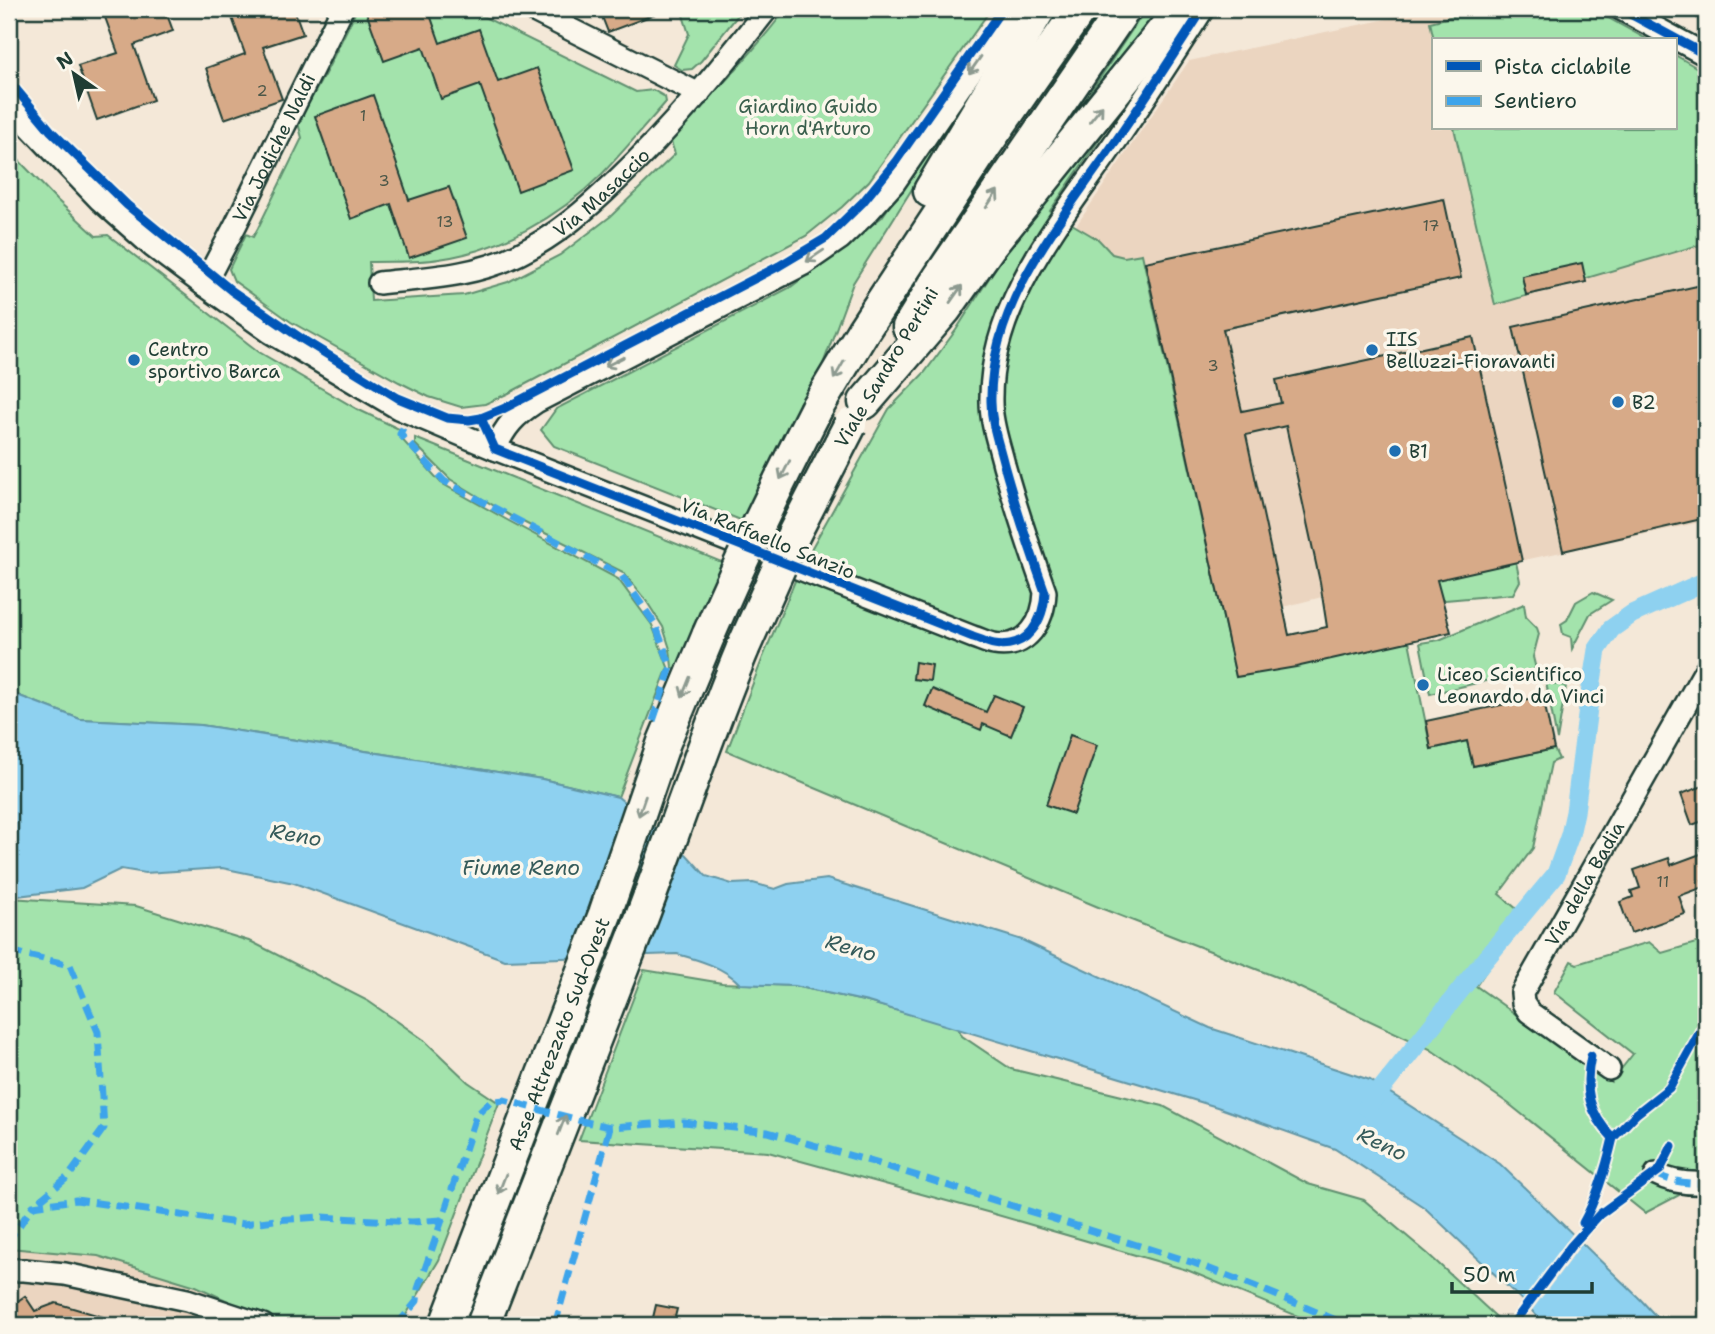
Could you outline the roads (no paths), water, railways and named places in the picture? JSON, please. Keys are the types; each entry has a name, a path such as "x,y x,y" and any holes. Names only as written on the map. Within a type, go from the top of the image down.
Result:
{"highway":[{"path":"863,331 874,294 889,261 1039,9"},
{"name":"Viale Sandro Pertini","path":"664,742 757,527 816,409 863,331 986,144 1080,9"},
{"name":"Viale Sandro Pertini","path":"702,754 743,648 794,534 858,413 939,278 1124,9"},
{"path":"858,413 945,309 989,247 1181,9"},
{"name":"Asse Attrezzato Sud-Ovest","path":"446,1325 605,914 664,742"},
{"name":"Asse Attrezzato Sud-Ovest","path":"483,1325 639,925 702,754"}],"street":[{"name":"Via Jodiche Naldi","path":"204,285 342,9"},
{"path":"530,9 699,94"},
{"name":"Via Masaccio","path":"379,282 437,277 485,267 519,255 551,236 574,219 647,152 699,94 767,9"},
{"path":"495,449 508,425 536,402 802,265 841,238 894,183 1014,9"},
{"name":"Via Raffaello Sanzio","path":"9,105 100,200 152,246 270,332 367,391 413,415 495,449 973,637 1005,645 1016,643 1029,635 1037,625 1045,592 1019,519 993,426 991,380 996,349 1025,274 1152,89 1203,9"},
{"path":"1621,9 1675,38"},
{"path":"1676,39 1706,55"},
{"name":"Via della Badia","path":"1609,1069 1529,1012 1522,1003 1522,993 1706,669"},
{"path":"1656,1174 1687,1184 1706,1183"},
{"path":"9,1270 65,1274 187,1300 263,1325"}],"water":[{"name":"Fiume Reno","path":"9,692 80,719 201,725 542,779 618,797 687,855 706,876 732,884 753,883 775,889 788,884 827,879 1022,940 1210,1028 1370,1080 1500,1164 1664,1325 1544,1325 1528,1306 1425,1208 1335,1149 1217,1107 868,1002 795,986 740,984 719,969 677,954 505,960 294,883 222,868 145,873 121,869 82,888 9,897"}],"waterway":[{"path":"1367,1107 1556,874 1575,812 1597,650 1611,629 1632,614 1706,581"}],"place":[{"name":"IIS Belluzzi-Fioravanti","path":"1372,350"},
{"name":"Centro sportivo Barca","path":"134,360"},
{"name":"B2","path":"1618,402"},
{"name":"B1","path":"1395,451"},
{"name":"Liceo Scientifico Leonardo da Vinci","path":"1423,685"}],"park label":[{"name":"Giardino Guido Horn d'Arturo","path":"808,117"}],"water label":[{"name":"Reno","path":"296,835"},
{"name":"Reno","path":"851,948"},
{"name":"Reno","path":"1382,1144"}]}
